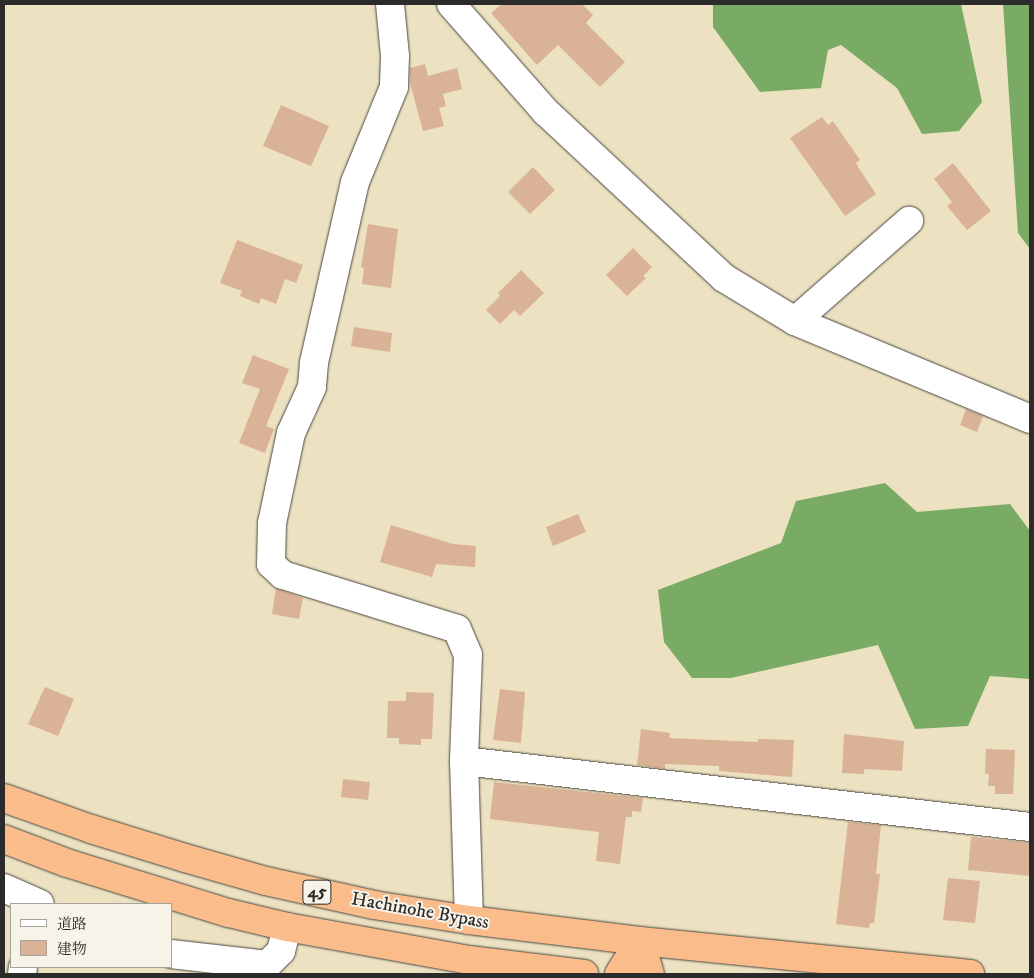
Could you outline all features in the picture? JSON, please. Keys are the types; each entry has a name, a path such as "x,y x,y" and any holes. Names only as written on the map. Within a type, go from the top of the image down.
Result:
{"highway":[{"name":"Hachinohe Bypass","path":"4,798 91,829 266,881 374,905 469,920 640,941"},
{"name":"Hachinohe Bypass","path":"4,839 86,869 229,912 287,926 469,960 584,974"},
{"path":"619,974 640,941"},
{"path":"640,941 650,974"},
{"name":"45","path":"640,941 970,974"}],"street":[{"path":"390,4 395,56 394,87 354,182 314,363 312,387 292,433 272,523 271,564 282,575 457,629 468,655 464,761 469,920"},
{"path":"451,4 546,112 724,278 795,322 1030,419"},
{"path":"795,322 909,221"},
{"path":"464,761 1030,827"},
{"path":"4,888 35,903"},
{"path":"172,954 226,967 267,965 281,952 287,926"}],"green space":[{"path":"713,4 961,4 982,102 959,131 922,134 897,88 841,45 828,50 821,88 760,92 713,27"},
{"path":"1003,4 1030,4 1030,249 1018,233"},
{"path":"885,483 917,512 1010,504 1030,531 1030,679 990,676 968,726 915,729 878,645 731,678 692,678 664,642 658,590 781,543 796,501"}],"building":[{"path":"502,4 582,4 593,15 586,23 625,62 600,87 558,45 537,65 491,13"},
{"path":"425,64 428,76 457,68 462,89 443,94 446,106 439,108 444,126 423,131 410,83 410,68"},
{"path":"281,105 329,126 311,166 263,146"},
{"path":"822,117 828,125 833,121 860,160 856,163 876,194 845,216 790,138"},
{"path":"953,163 991,211 967,230 947,206 952,202 934,179"},
{"path":"533,167 555,190 530,214 508,192"},
{"path":"368,224 398,229 391,288 362,284 364,268 361,267"},
{"path":"237,240 303,265 296,283 285,279 276,304 261,298 259,304 240,296 242,291 220,283"},
{"path":"633,248 652,267 643,276 646,278 627,296 606,275"},
{"path":"521,270 544,293 520,316 514,310 500,324 486,310 500,296 498,293"},
{"path":"354,327 392,333 390,352 351,346"},
{"path":"253,355 289,369 266,426 274,429 265,453 239,443 260,389 242,383"},
{"path":"966,409 983,416 977,432 960,425"},
{"path":"578,514 586,532 553,546 546,527"},
{"path":"391,525 453,544 476,546 475,567 436,564 432,577 380,562"},
{"path":"276,588 303,598 299,619 272,614"},
{"path":"45,687 74,699 58,736 28,724"},
{"path":"500,689 525,692 521,743 493,740"},
{"path":"406,692 434,693 432,739 421,739 421,745 399,744 399,738 387,738 388,701 406,701"},
{"path":"641,729 670,733 669,738 758,742 758,739 794,740 792,777 719,771 719,766 665,764 665,769 637,765"},
{"path":"844,734 904,741 902,771 864,769 864,774 842,773"},
{"path":"986,749 1015,750 1013,794 995,794 995,786 988,786 989,774 985,774"},
{"path":"343,779 370,782 368,800 341,797"},
{"path":"494,782 643,798 641,812 632,811 632,817 626,817 620,864 596,861 599,832 490,819"},
{"path":"848,822 881,825 876,874 880,874 874,923 870,923 869,928 836,924"},
{"path":"971,837 1030,843 1030,876 968,870"},
{"path":"948,878 980,881 975,923 943,920"}]}
